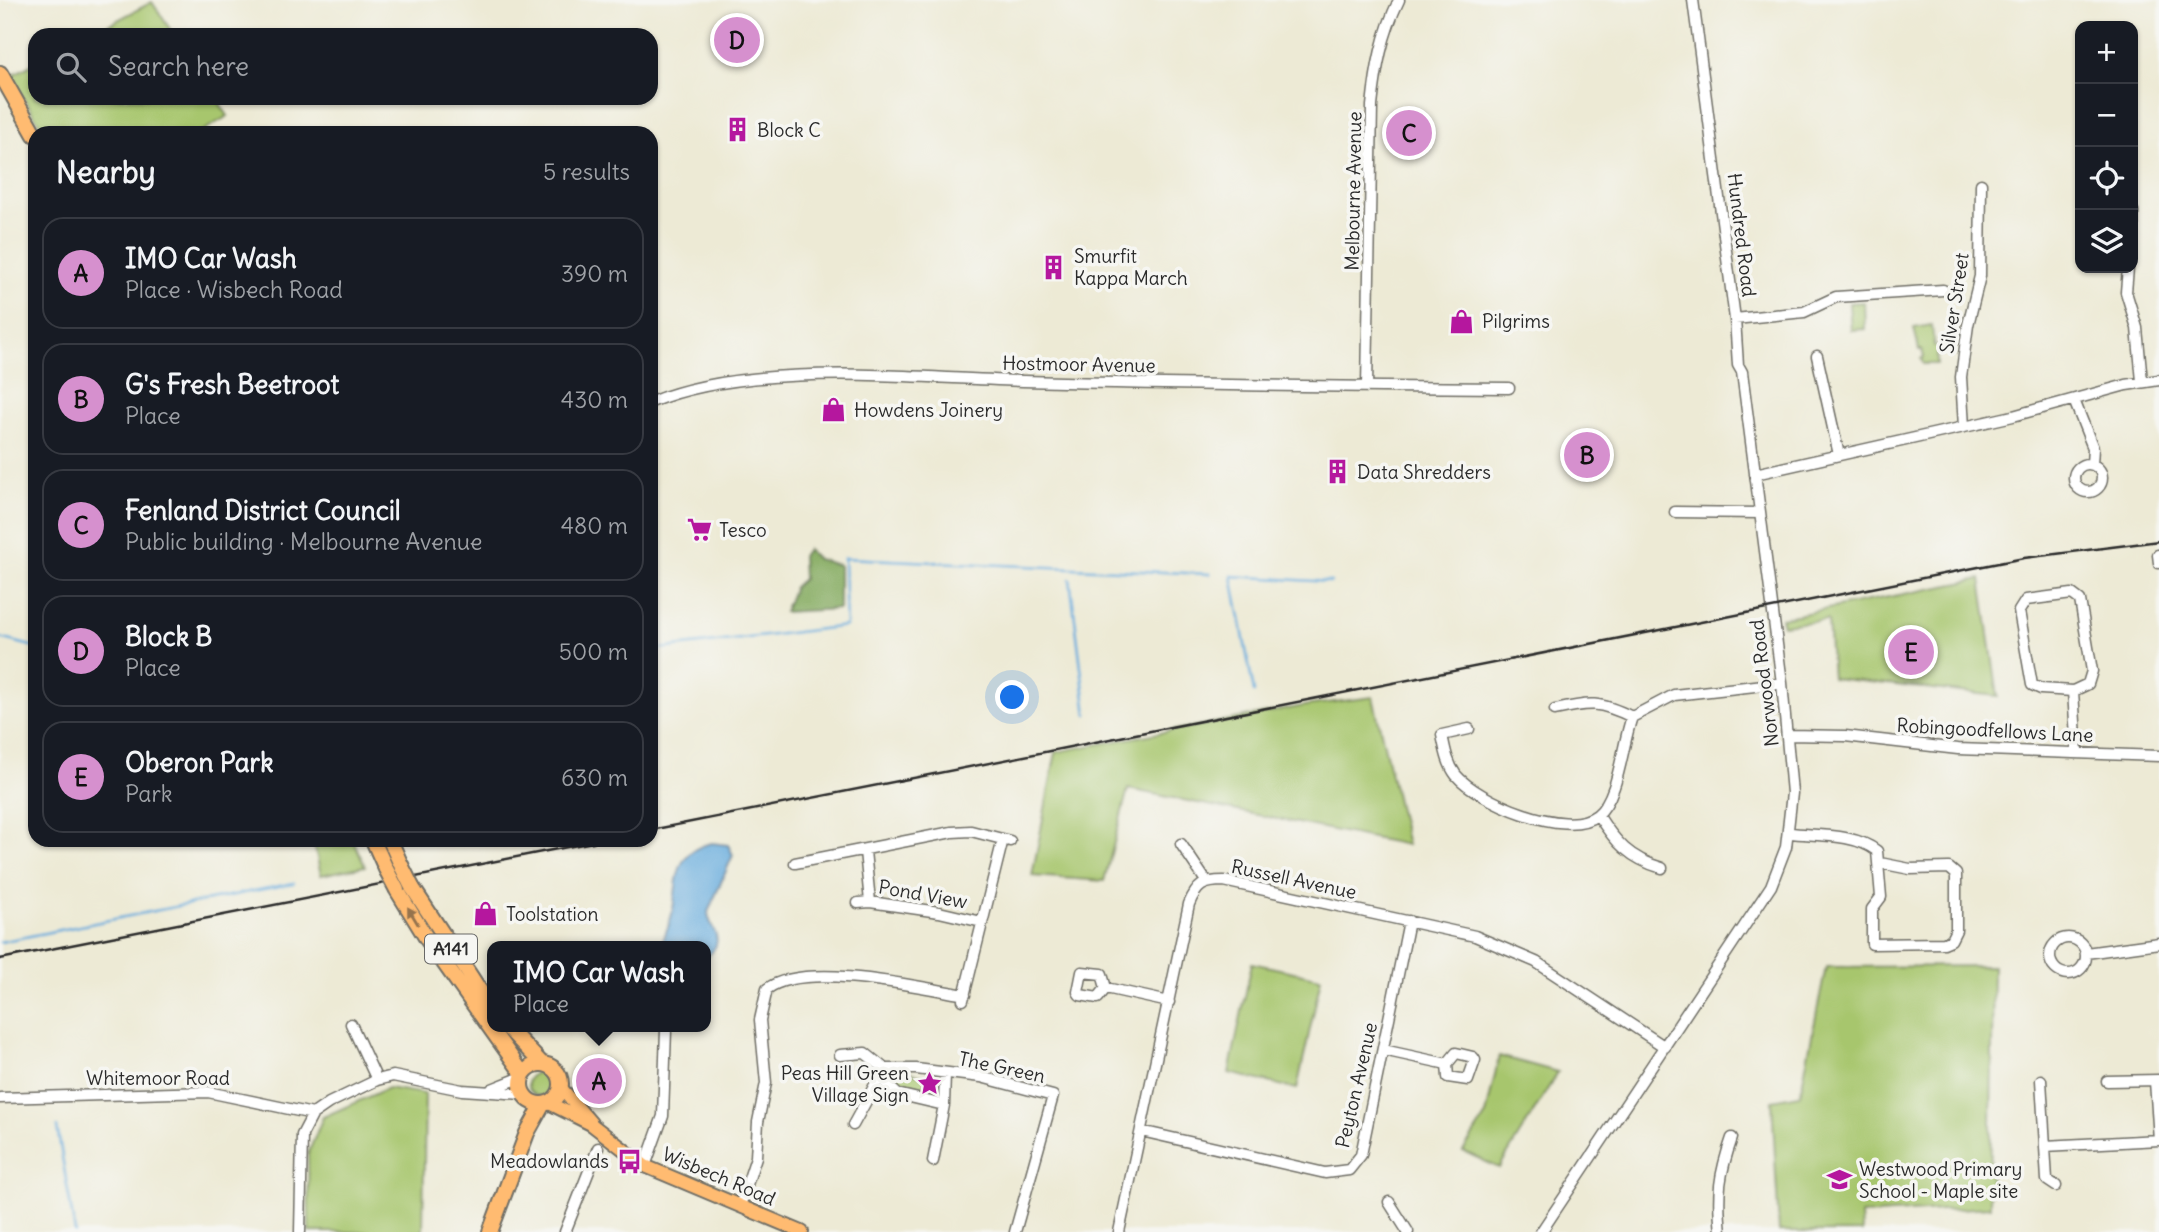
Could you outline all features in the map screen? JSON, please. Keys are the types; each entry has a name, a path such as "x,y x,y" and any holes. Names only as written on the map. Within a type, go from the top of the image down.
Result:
{"highway":[{"path":"0,73 30,126"},
{"name":"A141","path":"376,847 386,869 405,889 487,1002"},
{"name":"A141","path":"393,847 401,865 405,889 435,950 487,1025"},
{"name":"A141","path":"492,1032 522,1075"},
{"path":"512,1032 542,1064 558,1072 561,1088 536,1100"},
{"path":"490,1232 527,1133 536,1100 522,1075 531,1066 542,1064"}],"main road":[{"name":"Wisbech Road","path":"561,1088 591,1124 645,1166 802,1232"},
{"name":"Wisbech Road","path":"536,1100 591,1124"}],"street":[{"name":"Melbourne Avenue","path":"1367,387 1372,106 1386,26 1399,0"},
{"name":"Hundred Road","path":"1693,0 1735,319 1738,365 1742,372 1755,474"},
{"name":"Silver Street","path":"1964,426 1961,377 1968,325 1980,276 1981,184"},
{"path":"2128,273 2126,292 2137,328 2142,381"},
{"path":"1735,319 1804,312 1836,297 1943,290"},
{"path":"1816,356 1839,455"},
{"name":"Hostmoor Avenue","path":"658,400 688,390 777,377 884,376 1509,388"},
{"path":"1755,474 2074,400 2142,381 2159,380"},
{"path":"2074,400 2093,448 2092,464"},
{"name":"Norwood Road","path":"1541,1232 1770,886 1780,866 1790,833 1792,793 1788,735 1755,474"},
{"path":"1675,512 1760,513"},
{"path":"2158,555 2159,562"},
{"path":"2072,594 2080,600 2092,671 2088,684 2073,691 2041,689 2032,685 2019,611 2026,600 2072,594"},
{"path":"1469,729 1442,735 1454,772 1472,788 1530,816 1556,823 1576,824 1598,815 1617,784 1620,754 1632,716 1675,695 1782,683"},
{"path":"2073,691 2077,752"},
{"path":"1555,710 1591,702 1604,704 1632,716"},
{"name":"Robingoodfellows Lane","path":"1788,735 1845,736 1958,749 2159,756"},
{"path":"1598,815 1613,840 1629,854 1662,868"},
{"path":"740,1206 756,1157 758,1122 766,1083 760,1020 767,989 777,981 792,978 869,979 964,998 982,922 1006,840 971,831 953,832 795,863"},
{"path":"1790,833 1868,843 1877,851 1881,897 1872,909 1872,944 1944,943 1951,940 1956,930 1956,874 1949,868 1910,869 1880,863"},
{"path":"1181,844 1206,881"},
{"path":"865,850 870,902"},
{"name":"Russell Avenue","path":"1119,1232 1189,904 1195,889 1206,881 1224,881 1475,936 1536,962 1665,1047"},
{"name":"Pond View","path":"858,904 870,902 939,912 982,922"},
{"name":"Peyton Avenue","path":"1141,1131 1325,1173 1349,1170 1361,1155 1409,921"},
{"path":"2086,953 2159,943"},
{"path":"1106,988 1169,1002"},
{"path":"351,1024 377,1080"},
{"path":"645,1166 663,1116 666,1032"},
{"path":"1383,1050 1447,1064"},
{"name":"The Green","path":"840,1055 865,1053 897,1094 944,1105"},
{"path":"853,1125 881,1073"},
{"name":"The Green","path":"881,1073 945,1073 1011,1083 1053,1096 1015,1232"},
{"name":"The Green","path":"933,1161 944,1105 945,1073"},
{"path":"488,1090 522,1075"},
{"path":"300,1232 299,1151 302,1135 313,1114 377,1080 402,1076 462,1090 488,1090 536,1100"},
{"path":"2041,1080 2048,1180 2056,1186"},
{"path":"2045,1146 2159,1140 2157,1081 2107,1081"},
{"name":"Whitemoor Road","path":"0,1098 208,1092 313,1114"},
{"path":"1721,1232 1717,1193 1720,1170 1732,1138"},
{"path":"565,1232 598,1149"},
{"path":"1389,1202 1408,1232"}],"green space":[{"path":"152,2 169,28 102,28"},
{"path":"28,67 28,105 221,105 228,116 211,126 41,126 10,76"},
{"path":"1864,302 1865,329 1851,330 1849,303"},
{"path":"1932,325 1934,346 1940,346 1941,354 1937,354 1937,364 1923,364 1921,359 1924,357 1922,350 1919,350 1914,328"},
{"path":"807,549 817,559 839,565 839,609 784,612 794,587 803,579 802,556"},
{"path":"1981,579 1998,696 1832,678 1828,620 1783,625 1781,618"},
{"path":"1373,697 1407,845 1128,789 1104,881 1032,876 1056,752 1304,706"},
{"path":"315,847 356,847 365,866 321,875"},
{"path":"1252,963 1321,978 1297,1089 1229,1073"},
{"path":"1993,966 1990,1207 1861,1215 1862,1232 1779,1232 1772,1100 1800,1095 1826,967"},
{"path":"1499,1056 1558,1072 1499,1168 1463,1151 1486,1115"},
{"path":"903,1071 938,1078 939,1099 899,1090 888,1075"},
{"path":"540,1072 548,1076 552,1084 548,1092 540,1096 532,1092 528,1084 532,1076"},
{"path":"388,1088 425,1094 423,1232 309,1232 308,1154 323,1117"}],"water":[{"path":"712,843 728,845 733,855 708,912 717,941 711,953 711,941 663,941 672,914 680,867 691,852"}],"waterway":[{"path":"658,649 846,626 844,558 1210,574"},
{"path":"1254,692 1232,576 1331,582"},
{"path":"1070,579 1087,715"},
{"path":"0,638 28,645"},
{"path":"0,942 294,883"},
{"path":"57,1127 75,1232"}],"railway":[{"path":"658,829 2024,558 2159,541"},
{"path":"0,959 568,847"}],"place":[{"name":"Block B","path":"737,40"},
{"name":"Block C","path":"737,130"},
{"name":"Fenland District Council","path":"1409,133"},
{"name":"Smurfit Kappa March","path":"1054,267"},
{"name":"Pilgrims","path":"1462,321"},
{"name":"Howdens Joinery","path":"834,410"},
{"name":"G's Fresh Beetroot","path":"1587,455"},
{"name":"Data Shredders","path":"1337,472"},
{"name":"Tesco","path":"699,530"},
{"name":"Oberon Park","path":"1911,652"},
{"name":"Toolstation","path":"486,914"},
{"name":"IMO Car Wash","path":"599,1081"},
{"name":"Peas Hill Green Village Sign","path":"929,1084"},
{"name":"Meadowlands","path":"629,1161"},
{"name":"Westwood Primary School - Maple site","path":"1839,1180"}]}
